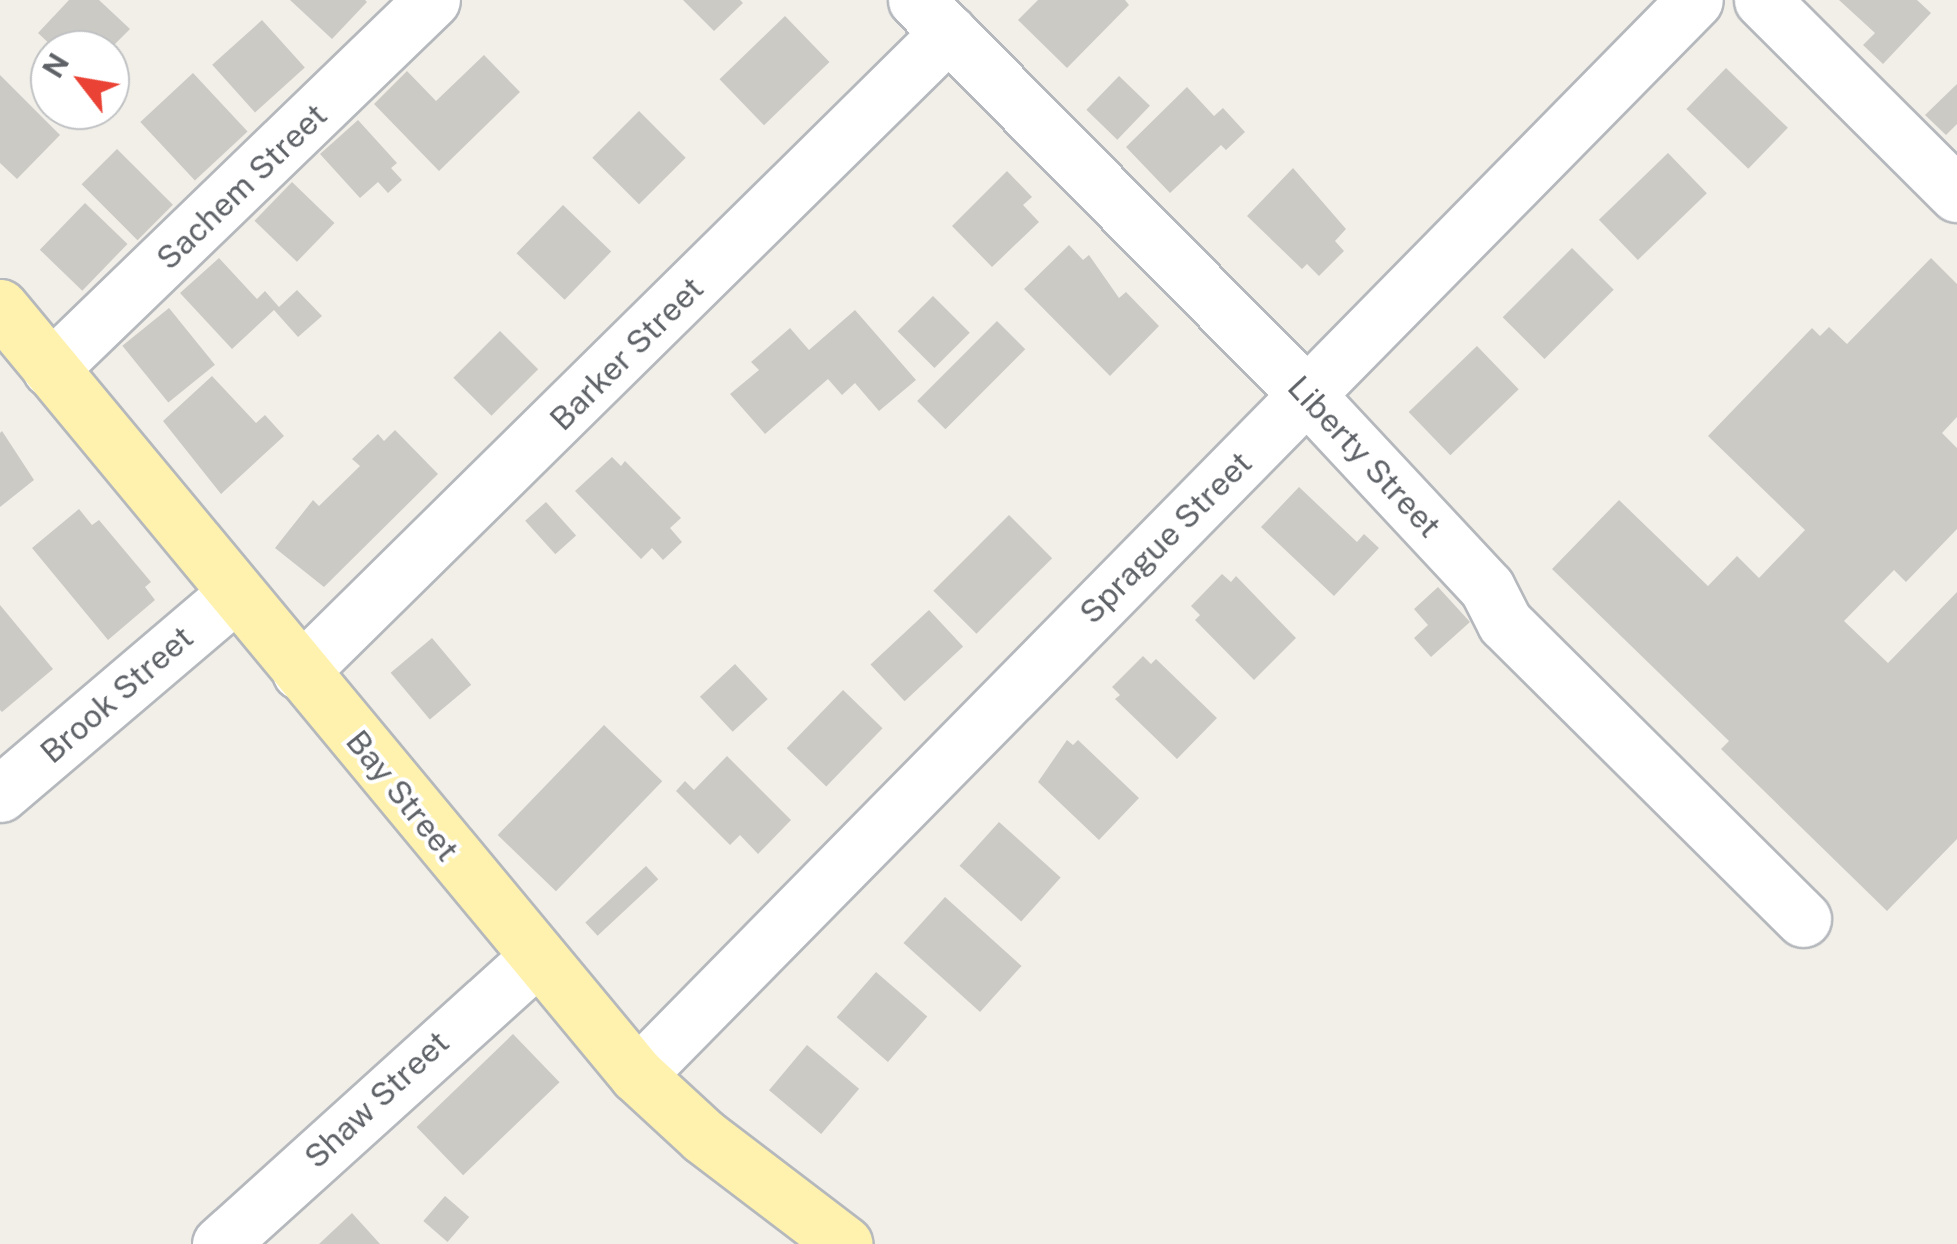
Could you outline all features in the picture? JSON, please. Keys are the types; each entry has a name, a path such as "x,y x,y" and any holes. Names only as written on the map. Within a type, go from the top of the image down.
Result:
{"main road":[{"name":"Bay Street","path":"0,307 234,595 637,1075 704,1136 845,1244"}],"street":[{"name":"Sachem Street","path":"50,370 432,0"},
{"name":"Sprague Street","path":"637,1075 1695,0"},
{"path":"1762,0 1957,194"},
{"name":"Liberty Street","path":"932,16 1307,395 1487,588 1505,623 1804,919"},
{"name":"Barker Street","path":"300,672 932,16"},
{"name":"Brook Street","path":"0,794 234,595"},
{"name":"Shaw Street","path":"220,1244 536,958"}],"building":[{"path":"69,0 99,0 130,29 129,30 41,30"},
{"path":"290,0 365,0 367,2 332,39"},
{"path":"683,0 740,0 743,3 714,31"},
{"path":"1038,0 1125,0 1129,5 1067,68 1018,20"},
{"path":"1839,0 1917,0 1931,13 1883,64 1863,45 1875,33"},
{"path":"785,16 829,62 764,125 720,79"},
{"path":"262,20 305,68 255,112 212,65"},
{"path":"484,55 520,92 439,171 374,104 407,71 436,101"},
{"path":"1726,68 1788,128 1748,169 1686,109"},
{"path":"193,73 248,132 195,181 140,122"},
{"path":"0,75 30,105 30,130 55,130 60,135 17,179 0,163"},
{"path":"1119,76 1150,106 1117,140 1086,110"},
{"path":"1957,84 1957,124 1946,135 1925,115"},
{"path":"1187,87 1214,116 1223,108 1245,132 1226,150 1221,145 1170,193 1126,147"},
{"path":"639,111 686,158 639,204 592,158"},
{"path":"358,120 397,163 391,168 402,180 388,193 378,182 360,198 320,154"},
{"path":"117,149 173,205 138,240 82,184"},
{"path":"1668,153 1707,193 1638,260 1599,220"},
{"path":"1293,168 1346,229 1335,241 1344,251 1319,276 1307,264 1302,269 1247,216"},
{"path":"1007,171 1032,197 1023,205 1039,222 992,267 952,226"},
{"path":"292,182 334,223 297,262 254,221"},
{"path":"85,203 127,244 82,291 40,250"},
{"path":"563,205 611,252 565,300 516,253"},
{"path":"1069,245 1083,260 1089,255 1119,298 1126,292 1159,326 1110,376 1024,289"},
{"path":"1572,248 1614,290 1544,359 1503,317"},
{"path":"219,258 257,299 265,291 279,307 297,290 322,316 298,337 274,310 232,349 180,293"},
{"path":"1931,258 1957,284 1957,417 1942,433 1957,448 1957,529 1906,582 1894,570 1844,621 1888,663 1957,592 1957,839 1887,911 1721,749 1729,741 1552,569 1619,500 1708,586 1737,556 1759,578 1805,530 1708,436 1812,328 1820,336 1829,327 1847,344"},
{"path":"933,296 970,333 934,368 898,331"},
{"path":"169,308 215,365 168,402 122,346"},
{"path":"855,310 916,380 879,411 855,383 842,395 828,379 765,434 730,394 759,370 751,362 790,328 809,350"},
{"path":"997,321 1025,349 945,429 917,401"},
{"path":"500,331 538,369 492,416 453,378"},
{"path":"1477,346 1519,389 1450,455 1409,412"},
{"path":"212,376 256,423 265,415 284,436 221,494 163,421"},
{"path":"395,430 438,474 324,587 275,548 313,500 319,506 360,466 352,459 378,434 384,441"},
{"path":"0,433 34,480 0,507"},
{"path":"612,457 621,466 625,461 681,518 670,528 682,542 663,560 652,548 641,559 575,491"},
{"path":"1299,487 1357,542 1364,534 1379,548 1334,596 1261,527"},
{"path":"546,502 576,535 555,554 525,521"},
{"path":"79,509 92,525 99,520 151,582 145,587 155,600 108,640 32,548"},
{"path":"1009,515 1052,558 976,634 933,591"},
{"path":"1222,574 1231,582 1236,576 1296,638 1254,680 1195,620 1200,615 1191,606"},
{"path":"1438,587 1470,622 1431,657 1414,638 1428,625 1414,609"},
{"path":"0,605 53,669 2,712 0,710"},
{"path":"929,610 963,647 905,701 870,665"},
{"path":"432,638 471,685 430,719 391,673"},
{"path":"1143,656 1151,664 1156,659 1217,718 1177,759 1115,699 1120,695 1112,687"},
{"path":"735,664 768,699 733,732 700,697"},
{"path":"843,690 883,728 826,786 787,748"},
{"path":"604,725 662,781 556,891 498,835"},
{"path":"1067,740 1073,745 1078,740 1139,798 1099,840 1038,782"},
{"path":"727,756 791,820 758,854 740,835 730,845 676,791 685,781 694,790"},
{"path":"999,822 1061,878 1021,921 960,866"},
{"path":"646,866 658,879 598,936 585,923"},
{"path":"945,897 1022,966 980,1012 904,943"},
{"path":"876,972 927,1017 888,1062 837,1017"},
{"path":"513,1034 560,1082 463,1175 417,1127"},
{"path":"807,1045 859,1089 821,1134 769,1090"},
{"path":"445,1196 469,1217 448,1242 423,1221"},
{"path":"352,1213 380,1244 319,1244"}]}
